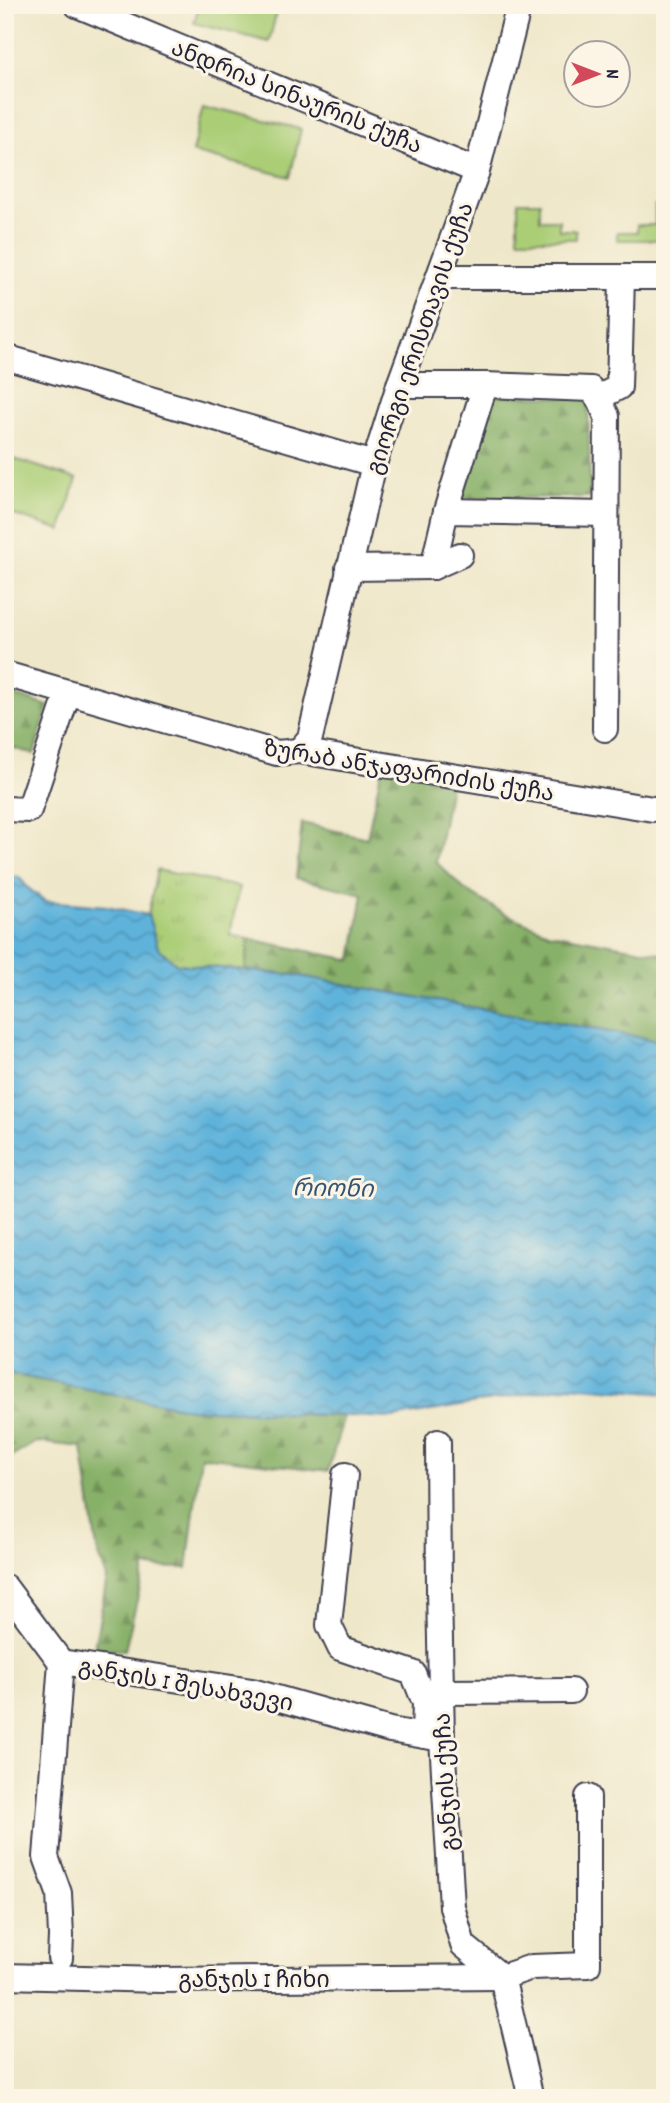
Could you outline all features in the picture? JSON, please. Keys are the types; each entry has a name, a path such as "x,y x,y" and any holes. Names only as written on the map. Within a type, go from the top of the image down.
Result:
{"street":[{"name":"ანდრია სინაურის ქუჩა","path":"78,5 477,171"},
{"name":"გიორგი ერისთავის ქუჩა","path":"299,751 310,738 374,464 399,385 477,171 519,5"},
{"path":"439,277 665,277"},
{"path":"598,398 619,387 621,277"},
{"path":"5,357 374,464"},
{"path":"399,385 591,389 598,398 607,416 605,729"},
{"path":"433,567 446,511 485,385"},
{"path":"446,511 606,514"},
{"path":"348,568 433,567 460,555"},
{"name":"ზურაბ ანჯაფარიძის ქუჩა","path":"5,674 277,753 299,751 653,808"},
{"path":"5,809 29,810 68,693"},
{"name":"განჯის ქუჩა","path":"439,1442 441,1692 433,1737 452,1907 463,1945 502,1977"},
{"path":"345,1475 330,1625 340,1648 413,1673 425,1703 433,1737"},
{"name":"განჯის I შესახვევი","path":"5,1587 61,1662 253,1691 390,1730 433,1737"},
{"path":"60,1958 59,1893 46,1857 61,1662"},
{"path":"441,1692 570,1690"},
{"name":"განჯის I ჩიხი","path":"5,1976 161,1980 502,1977 532,1967 588,1965 588,1797"},
{"path":"502,1977 531,2098"}],"green space":[{"path":"199,5 278,6 269,42 194,23"},
{"path":"204,105 301,129 290,177 192,152"},
{"path":"518,202 540,202 540,220 559,220 559,230 576,230 576,239 518,239"},
{"path":"655,205 665,205 665,240 617,240 617,232 637,232 637,225 655,225"},
{"path":"487,395 588,398 590,497 456,498"},
{"path":"5,456 77,479 61,530 5,512"},
{"path":"5,692 48,706 34,754 5,746"},
{"path":"383,762 452,774 436,862 465,890 505,914 550,933 665,954 665,1042 294,975 245,970 249,939 352,960 363,894 296,878 302,823 367,838"},
{"path":"157,870 239,887 230,935 249,939 245,970 177,964 158,948 148,915"},
{"path":"5,1373 191,1409 344,1416 328,1471 201,1456 187,1568 145,1567 125,1650 94,1649 107,1578 97,1550 82,1447 36,1442 5,1461"}],"water":[{"name":"რიონი","path":"5,876 19,877 45,901 107,906 148,915 158,948 177,964 294,975 665,1042 665,1394 570,1386 393,1418 191,1409 5,1373"}]}
